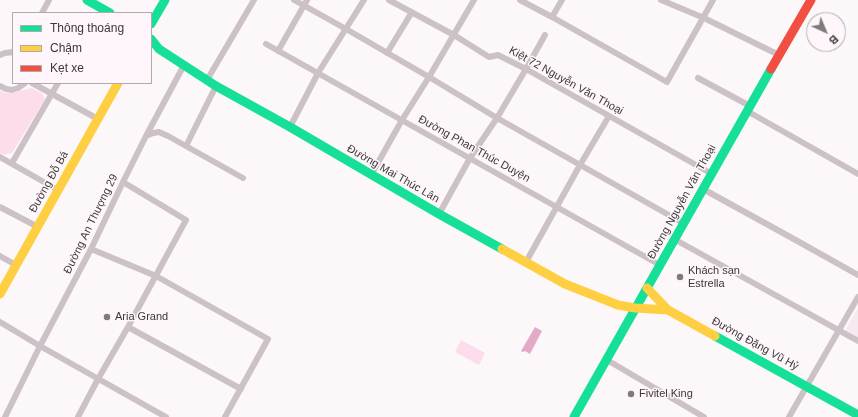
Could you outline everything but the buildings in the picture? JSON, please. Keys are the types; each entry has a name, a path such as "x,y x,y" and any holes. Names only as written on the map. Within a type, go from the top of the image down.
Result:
{"street":[{"path":"43,12 49,0"},
{"path":"86,0 99,10"},
{"path":"152,22 165,0"},
{"path":"207,80 254,0"},
{"path":"294,0 306,3 346,29 497,118 683,223"},
{"path":"290,127 318,73 364,0"},
{"name":"Kiệt 72 Nguyễn Văn Thoại","path":"390,0 454,35 489,57 498,55 526,69 712,174"},
{"path":"371,175 474,0"},
{"path":"520,0 667,82 713,0"},
{"path":"552,17 562,0"},
{"path":"661,0 704,18 778,56"},
{"name":"Đường Nguyễn Văn Thoại","path":"574,417 748,108 811,0"},
{"path":"278,51 306,3"},
{"path":"387,53 412,12"},
{"path":"439,214 470,158 497,118 545,34"},
{"name":"Đường Mai Thúc Lân","path":"152,40 159,49 216,86 290,127 439,214 565,284 618,305 635,308"},
{"name":"Đường Phan Thúc Duyện","path":"266,44 660,265"},
{"path":"0,55 12,52"},
{"name":"Đường An Thượng 29","path":"5,417 91,249 146,136 184,65"},
{"path":"698,78 858,174"},
{"path":"0,86 12,90 24,84"},
{"path":"34,84 98,119"},
{"path":"12,164 57,84"},
{"name":"Đường Đỗ Bá","path":"0,294 117,84"},
{"path":"186,146 216,86"},
{"path":"526,262 609,116"},
{"path":"146,136 159,132 242,178"},
{"path":"0,157 58,190"},
{"path":"78,417 186,220 123,182"},
{"path":"702,189 858,275"},
{"path":"0,206 38,227"},
{"path":"674,239 858,341"},
{"path":"91,249 156,276 268,339 225,417"},
{"path":"0,256 16,265"},
{"path":"647,288 668,310"},
{"path":"789,417 858,297"},
{"name":"Đường Đặng Vũ Hỷ","path":"635,308 668,310 858,415"},
{"path":"0,322 166,417"},
{"path":"128,327 241,389"},
{"path":"607,360 704,417"}],"shaded area":[{"path":"31,88 42,93 45,99 12,153 4,155 0,153 0,90 5,93 13,93"},
{"path":"858,307 858,338 845,331"},
{"path":"535,327 542,331 530,354 525,351 521,351"},
{"path":"461,340 485,353 479,365 455,352"}],"traffic: fast":[{"path":"87,0 108,12"},
{"path":"152,22 165,0"},
{"path":"152,40 159,49 216,86 502,249"},
{"path":"574,417 771,69"},
{"path":"715,336 858,415"}],"traffic: slow":[{"path":"0,294 117,84"},
{"path":"502,249 565,284 618,305 635,308 668,310 715,336"},
{"path":"647,288 668,310"}],"traffic: jam":[{"path":"771,69 811,0"}],"place":[{"name":"Khách sạn Estrella","path":"680,277"},
{"name":"Aria Grand","path":"107,317"},
{"name":"Fivitel King","path":"631,394"}]}
